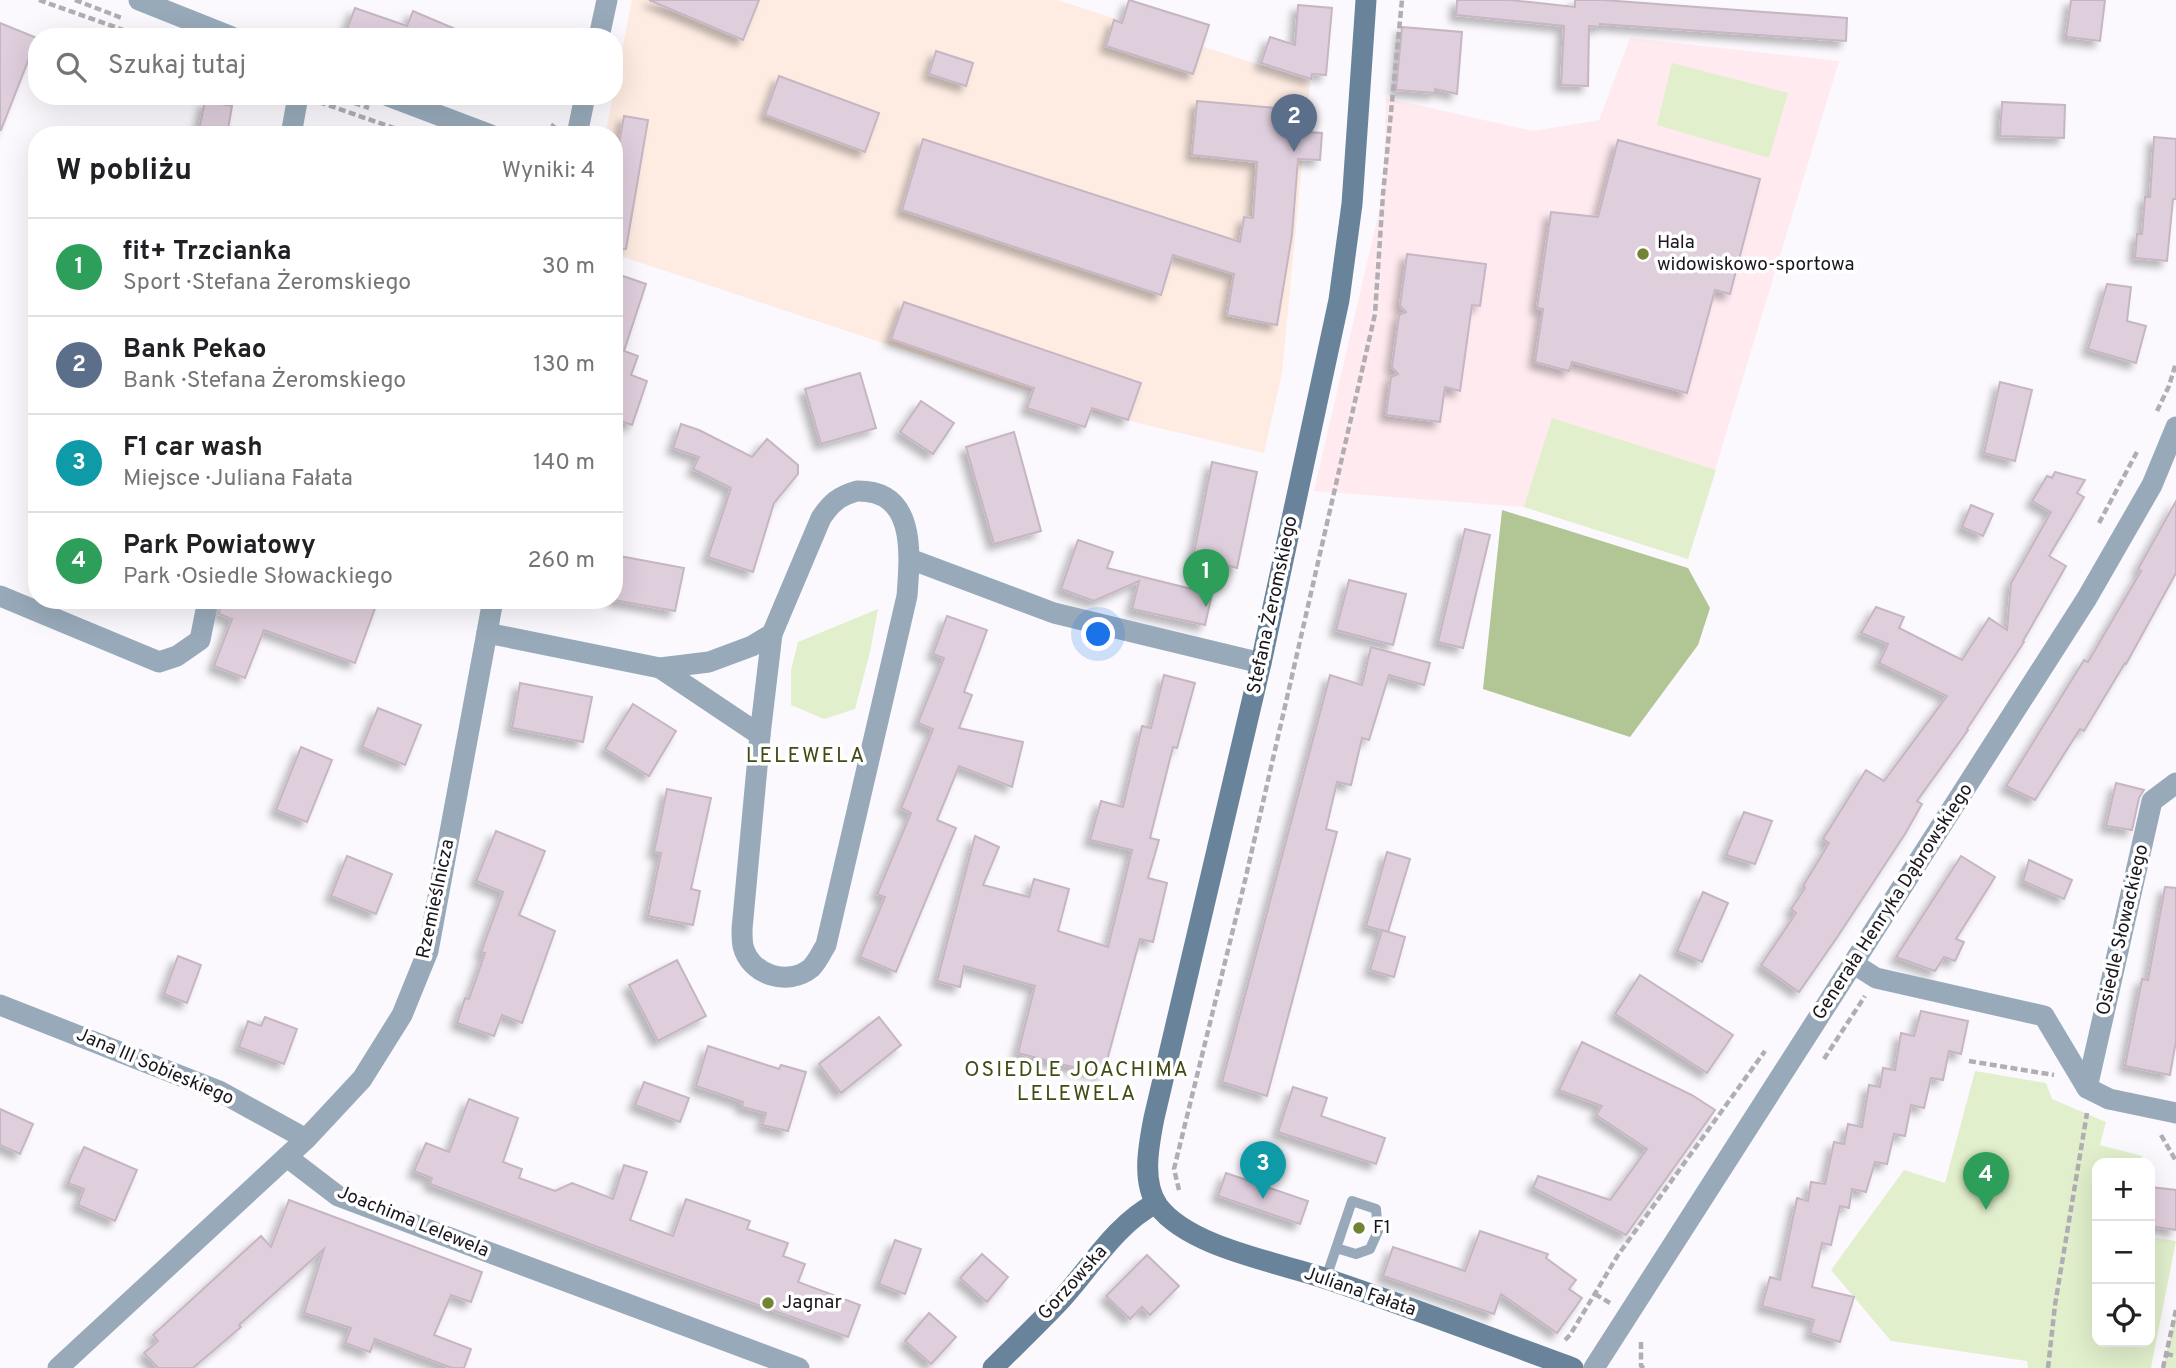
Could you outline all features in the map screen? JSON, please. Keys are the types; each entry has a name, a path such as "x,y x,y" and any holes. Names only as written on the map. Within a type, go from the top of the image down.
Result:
{"main road":[{"name":"Stefana Żeromskiego","path":"1156,1203 1149,1175 1148,1149 1152,1128 1261,663 1339,300 1359,128 1366,0"},
{"name":"Juliana Fałata","path":"1156,1203 1177,1225 1205,1240 1326,1278 1573,1368"},
{"name":"Gorzowska","path":"993,1368 1059,1302 1110,1241 1142,1211 1156,1203"}],"street":[{"path":"139,0 209,28"},
{"path":"601,28 607,0"},
{"path":"295,126 305,105"},
{"path":"412,105 467,126"},
{"path":"578,126 583,105"},
{"name":"Generała Henryka Dąbrowskiego","path":"1594,1368 2087,598 2152,485 2176,427"},
{"path":"866,491 888,499 898,508 904,520 910,559 907,596 826,945 818,961 808,970 788,977 767,974 757,968 743,946 742,929 772,634 821,518 830,504 841,496 866,491"},
{"path":"910,559 1054,613 1261,663"},
{"path":"0,596 28,608"},
{"path":"31,609 159,662 177,656 200,640 206,609"},
{"name":"Rzemieślnicza","path":"287,1157 362,1079 401,1014 428,951 491,609"},
{"path":"487,632 660,668 709,662 752,646 772,634"},
{"path":"660,668 760,735"},
{"name":"Osiedle Słowackiego","path":"2083,1081 2152,801 2176,783"},
{"path":"1854,964 1877,978 2044,1016 2083,1081 2109,1099 2176,1113"},
{"name":"Jana III Sobieskiego","path":"0,1004 219,1091 306,1139"},
{"path":"58,1368 287,1157"},
{"name":"Joachima Lelewela","path":"287,1157 338,1196 799,1368"}],"lane":[{"path":"1326,1278 1336,1248 1352,1201 1376,1209 1378,1231 1370,1249 1356,1254 1336,1248"}],"path":[{"path":"39,0 118,28"},
{"path":"1182,1195 1174,1168 1244,884 1375,314 1383,194 1402,0"},
{"path":"326,105 388,126"},
{"path":"2152,421 2169,386 2176,363"},
{"path":"2099,524 2140,444"},
{"path":"1558,1342 1570,1335 1618,1255 1766,1050"},
{"path":"1969,1061 2083,1081 2087,1116 2055,1305 2048,1368"},
{"path":"2163,1368 2176,1310"},
{"path":"2166,1354 2176,1356"}],"shaded area":[{"path":"632,0 1057,0 1310,81 1282,373 1264,453 1092,412 623,257 623,126 607,126 611,105 623,105 623,45"},
{"path":"1630,38 1839,61 1688,559 1524,507 1314,491 1383,194 1386,98 1533,131 1599,120"}],"green space":[{"path":"1672,63 1788,93 1769,158 1657,125"},
{"path":"1552,418 1716,470 1688,559 1524,507"},
{"path":"1502,510 1688,568 1710,608 1698,645 1630,737 1483,689"},
{"path":"878,609 855,709 824,719 791,705 791,670 798,642"},
{"path":"1975,1071 2046,1083 2052,1099 2106,1122 2100,1145 2142,1156 2092,1158 2092,1347 2155,1347 2155,1238 2176,1241 2151,1368 2028,1368 2027,1361 1891,1341 1831,1270 1904,1170 1945,1183"},
{"path":"2176,1310 2176,1368 2163,1368"}],"building":[{"path":"649,0 759,0 743,40"},
{"path":"1129,0 1209,25 1193,74 1106,46 1114,20 1122,23"},
{"path":"1457,0 1510,0 1575,7 1575,0 1603,0 1847,18 1846,41 1600,24 1600,27 1589,26 1588,86 1561,85 1564,26 1456,15"},
{"path":"2071,0 2105,0 2100,41 2066,37"},
{"path":"1298,5 1332,8 1326,75 1312,74 1311,79 1261,63 1270,37 1295,45"},
{"path":"355,8 407,26 413,11 453,28 347,28"},
{"path":"0,23 28,34 28,61 0,130"},
{"path":"1402,27 1462,32 1457,94 1435,89 1435,93 1396,90"},
{"path":"936,51 973,63 966,86 929,74"},
{"path":"779,76 879,113 865,152 765,115"},
{"path":"1197,101 1309,111 1308,132 1322,133 1320,160 1298,159 1292,235 1277,325 1227,315 1234,274 1173,255 1161,295 902,210 923,139 1240,242 1244,217 1253,218 1257,162 1192,155"},
{"path":"2002,102 2065,105 2064,138 2000,136"},
{"path":"204,105 232,106 229,126 200,126"},
{"path":"624,116 648,120 626,249 623,249"},
{"path":"2154,137 2176,139 2176,199 2173,199 2167,261 2135,258 2137,234 2142,234 2145,197 2150,197"},
{"name":"Hala widowiskowo-sportowa","path":"1618,140 1760,179 1730,294 1715,290 1687,393 1572,362 1569,371 1535,362 1543,309 1537,308 1551,212 1598,217"},
{"path":"1407,254 1486,264 1480,306 1472,305 1460,391 1445,387 1440,422 1386,415 1391,377 1398,374 1392,367 1399,315 1406,312 1400,306"},
{"path":"623,276 646,284 624,351 638,356 631,375 647,381 632,425 623,422"},
{"path":"2107,284 2131,287 2127,321 2146,326 2136,363 2088,349"},
{"path":"904,302 1141,383 1128,420 1092,408 1085,427 1027,408 1034,388 891,339"},
{"path":"860,373 876,428 821,444 805,389"},
{"path":"2000,382 2032,390 2015,461 1984,453"},
{"path":"921,401 954,423 933,454 900,432"},
{"path":"681,424 699,430 752,457 767,439 798,465 798,474 774,503 753,572 708,557 731,488 693,469 699,457 673,448"},
{"path":"1014,432 1041,531 994,544 966,447"},
{"path":"1212,462 1257,472 1237,568 1219,563 1217,570 1193,558"},
{"path":"2055,472 2085,480 2077,493 2084,497 2049,556 2066,566 2024,642 1968,730 1917,801 1922,804 1905,834 1799,992 1761,965 1796,913 1791,909 1829,843 1823,839 1866,770 1884,781 1947,696 1879,663 1888,644 1861,633 1876,607 1904,617 1899,628 1962,660 1989,618 2007,630 2011,583 2051,512 2032,501 2047,476 2052,478"},
{"path":"2176,501 2176,573 2126,664 2084,731 2080,729 2035,800 2006,786 2084,660 2088,662 2141,571 2138,569"},
{"path":"1971,505 1993,514 1983,536 1962,527"},
{"path":"1465,529 1490,535 1463,648 1438,642"},
{"path":"1078,540 1113,552 1107,568 1212,594 1205,625 1132,609 1139,581 1094,601 1061,589"},
{"path":"623,557 684,568 675,611 623,602"},
{"path":"1349,580 1406,594 1393,645 1336,630"},
{"path":"220,609 375,609 355,663 264,630 245,678 214,666 232,619 219,614"},
{"path":"947,616 987,630 964,692 972,695 959,728 1023,742 1012,787 959,766 937,820 956,828 896,972 860,957 885,897 877,894 911,813 901,808 933,729 918,723 944,658 933,654"},
{"path":"1371,647 1430,663 1424,685 1389,675 1369,740 1362,738 1351,785 1337,782 1326,829 1337,832 1267,1096 1222,1082 1330,675 1362,685"},
{"path":"1164,675 1195,683 1177,748 1173,747 1150,838 1159,840 1148,878 1167,883 1153,942 1140,939 1103,1075 1018,1053 1035,986 964,966 960,987 937,981 975,836 999,847 983,885 1029,897 1034,879 1069,889 1058,931 1108,947 1132,850 1090,840 1101,801 1123,807 1142,726 1151,728"},
{"path":"520,683 592,697 583,742 512,728"},
{"path":"633,704 676,731 649,776 605,749"},
{"path":"378,708 421,725 405,765 362,747"},
{"path":"301,747 332,760 307,822 276,810"},
{"path":"2116,783 2144,790 2139,798 2132,830 2106,826"},
{"path":"667,789 711,798 691,889 700,891 693,925 648,916 661,853 654,852"},
{"path":"1744,812 1772,821 1755,864 1726,855"},
{"path":"496,831 545,851 519,915 555,931 522,1023 502,1015 494,1036 457,1023 465,998 469,999 485,953 481,952 503,892 476,881"},
{"path":"1387,852 1410,859 1388,932 1366,926"},
{"path":"347,856 392,874 376,914 331,896"},
{"path":"1961,856 1995,877 1956,939 1964,942 1955,961 1944,957 1935,971 1896,957"},
{"path":"2029,860 2072,880 2064,899 2023,881"},
{"path":"2165,887 2176,888 2176,1041 2170,1075 2125,1066 2142,979 2148,980"},
{"path":"1703,892 1728,903 1702,962 1677,951"},
{"path":"1382,930 1405,937 1394,977 1370,970"},
{"path":"178,956 201,965 187,1003 164,994"},
{"path":"677,960 706,1016 658,1041 629,985"},
{"path":"1640,975 1733,1035 1707,1073 1615,1014"},
{"path":"1921,1011 1968,1021 1961,1054 1949,1051 1943,1080 1931,1078 1924,1108 1911,1105 1905,1136 1894,1134 1887,1164 1875,1162 1866,1192 1852,1189 1849,1208 1840,1206 1831,1245 1822,1243 1812,1287 1854,1297 1840,1342 1810,1333 1814,1320 1762,1306 1770,1277 1780,1280 1797,1198 1808,1201 1811,1182 1825,1184 1834,1142 1844,1144 1848,1124 1862,1127 1869,1085 1880,1087 1883,1068 1895,1070 1901,1033 1914,1036"},
{"path":"265,1017 297,1029 284,1064 239,1047 248,1021 261,1026"},
{"path":"879,1017 901,1045 841,1093 819,1064"},
{"path":"1582,1042 1692,1095 1715,1110 1626,1235 1533,1188 1538,1176 1610,1200 1647,1149 1596,1115 1602,1106 1559,1090"},
{"path":"708,1046 779,1069 781,1065 806,1072 788,1131 762,1125 766,1113 742,1107 743,1102 696,1086"},
{"path":"644,1082 689,1098 680,1122 635,1105"},
{"path":"1293,1087 1327,1098 1321,1116 1385,1138 1376,1164 1278,1132"},
{"path":"469,1099 518,1118 503,1162 522,1169 519,1178 555,1191 572,1183 613,1199 624,1165 647,1172 630,1220 673,1236 686,1199 750,1221 747,1229 788,1243 783,1256 805,1264 798,1282 860,1305 848,1337 430,1184 432,1178 414,1171 426,1143 449,1152"},
{"path":"0,1109 33,1124 20,1154 0,1145"},
{"path":"84,1147 137,1170 115,1221 78,1205 84,1189 68,1183"},
{"path":"1226,1173 1308,1201 1300,1224 1218,1196"},
{"path":"2155,1188 2176,1190 2176,1230 2155,1227"},
{"path":"289,1200 482,1272 471,1302 451,1295 434,1335 471,1349 464,1368 452,1368 375,1339 370,1352 345,1343 351,1328 304,1313 324,1249 193,1368 158,1368 144,1353 158,1341 153,1335 261,1236 271,1247"},
{"path":"1480,1231 1548,1254 1546,1258 1576,1280 1569,1289 1582,1298 1557,1333 1501,1294 1494,1314 1383,1276 1393,1247 1465,1271"},
{"path":"895,1240 921,1249 905,1294 879,1284"},
{"path":"982,1254 1008,1277 987,1302 960,1278"},
{"path":"1147,1255 1179,1286 1150,1315 1142,1307 1130,1319 1106,1296"},
{"path":"929,1313 956,1337 931,1364 905,1341"}],"place":[{"name":"Bank Pekao","path":"1294,152"},
{"name":"Hala widowiskowo-sportowa","path":"1643,254"},
{"name":"fit+ Trzcianka","path":"1206,607"},
{"name":"F1 car wash","path":"1263,1199"},
{"name":"Park Powiatowy","path":"1986,1210"},
{"name":"F1","path":"1359,1228"},
{"name":"Jagnar","path":"768,1303"}],"district":[{"name":"LELEWELA","path":"806,756"},
{"name":"OSIEDLE JOACHIMA LELEWELA","path":"1077,1082"}]}
